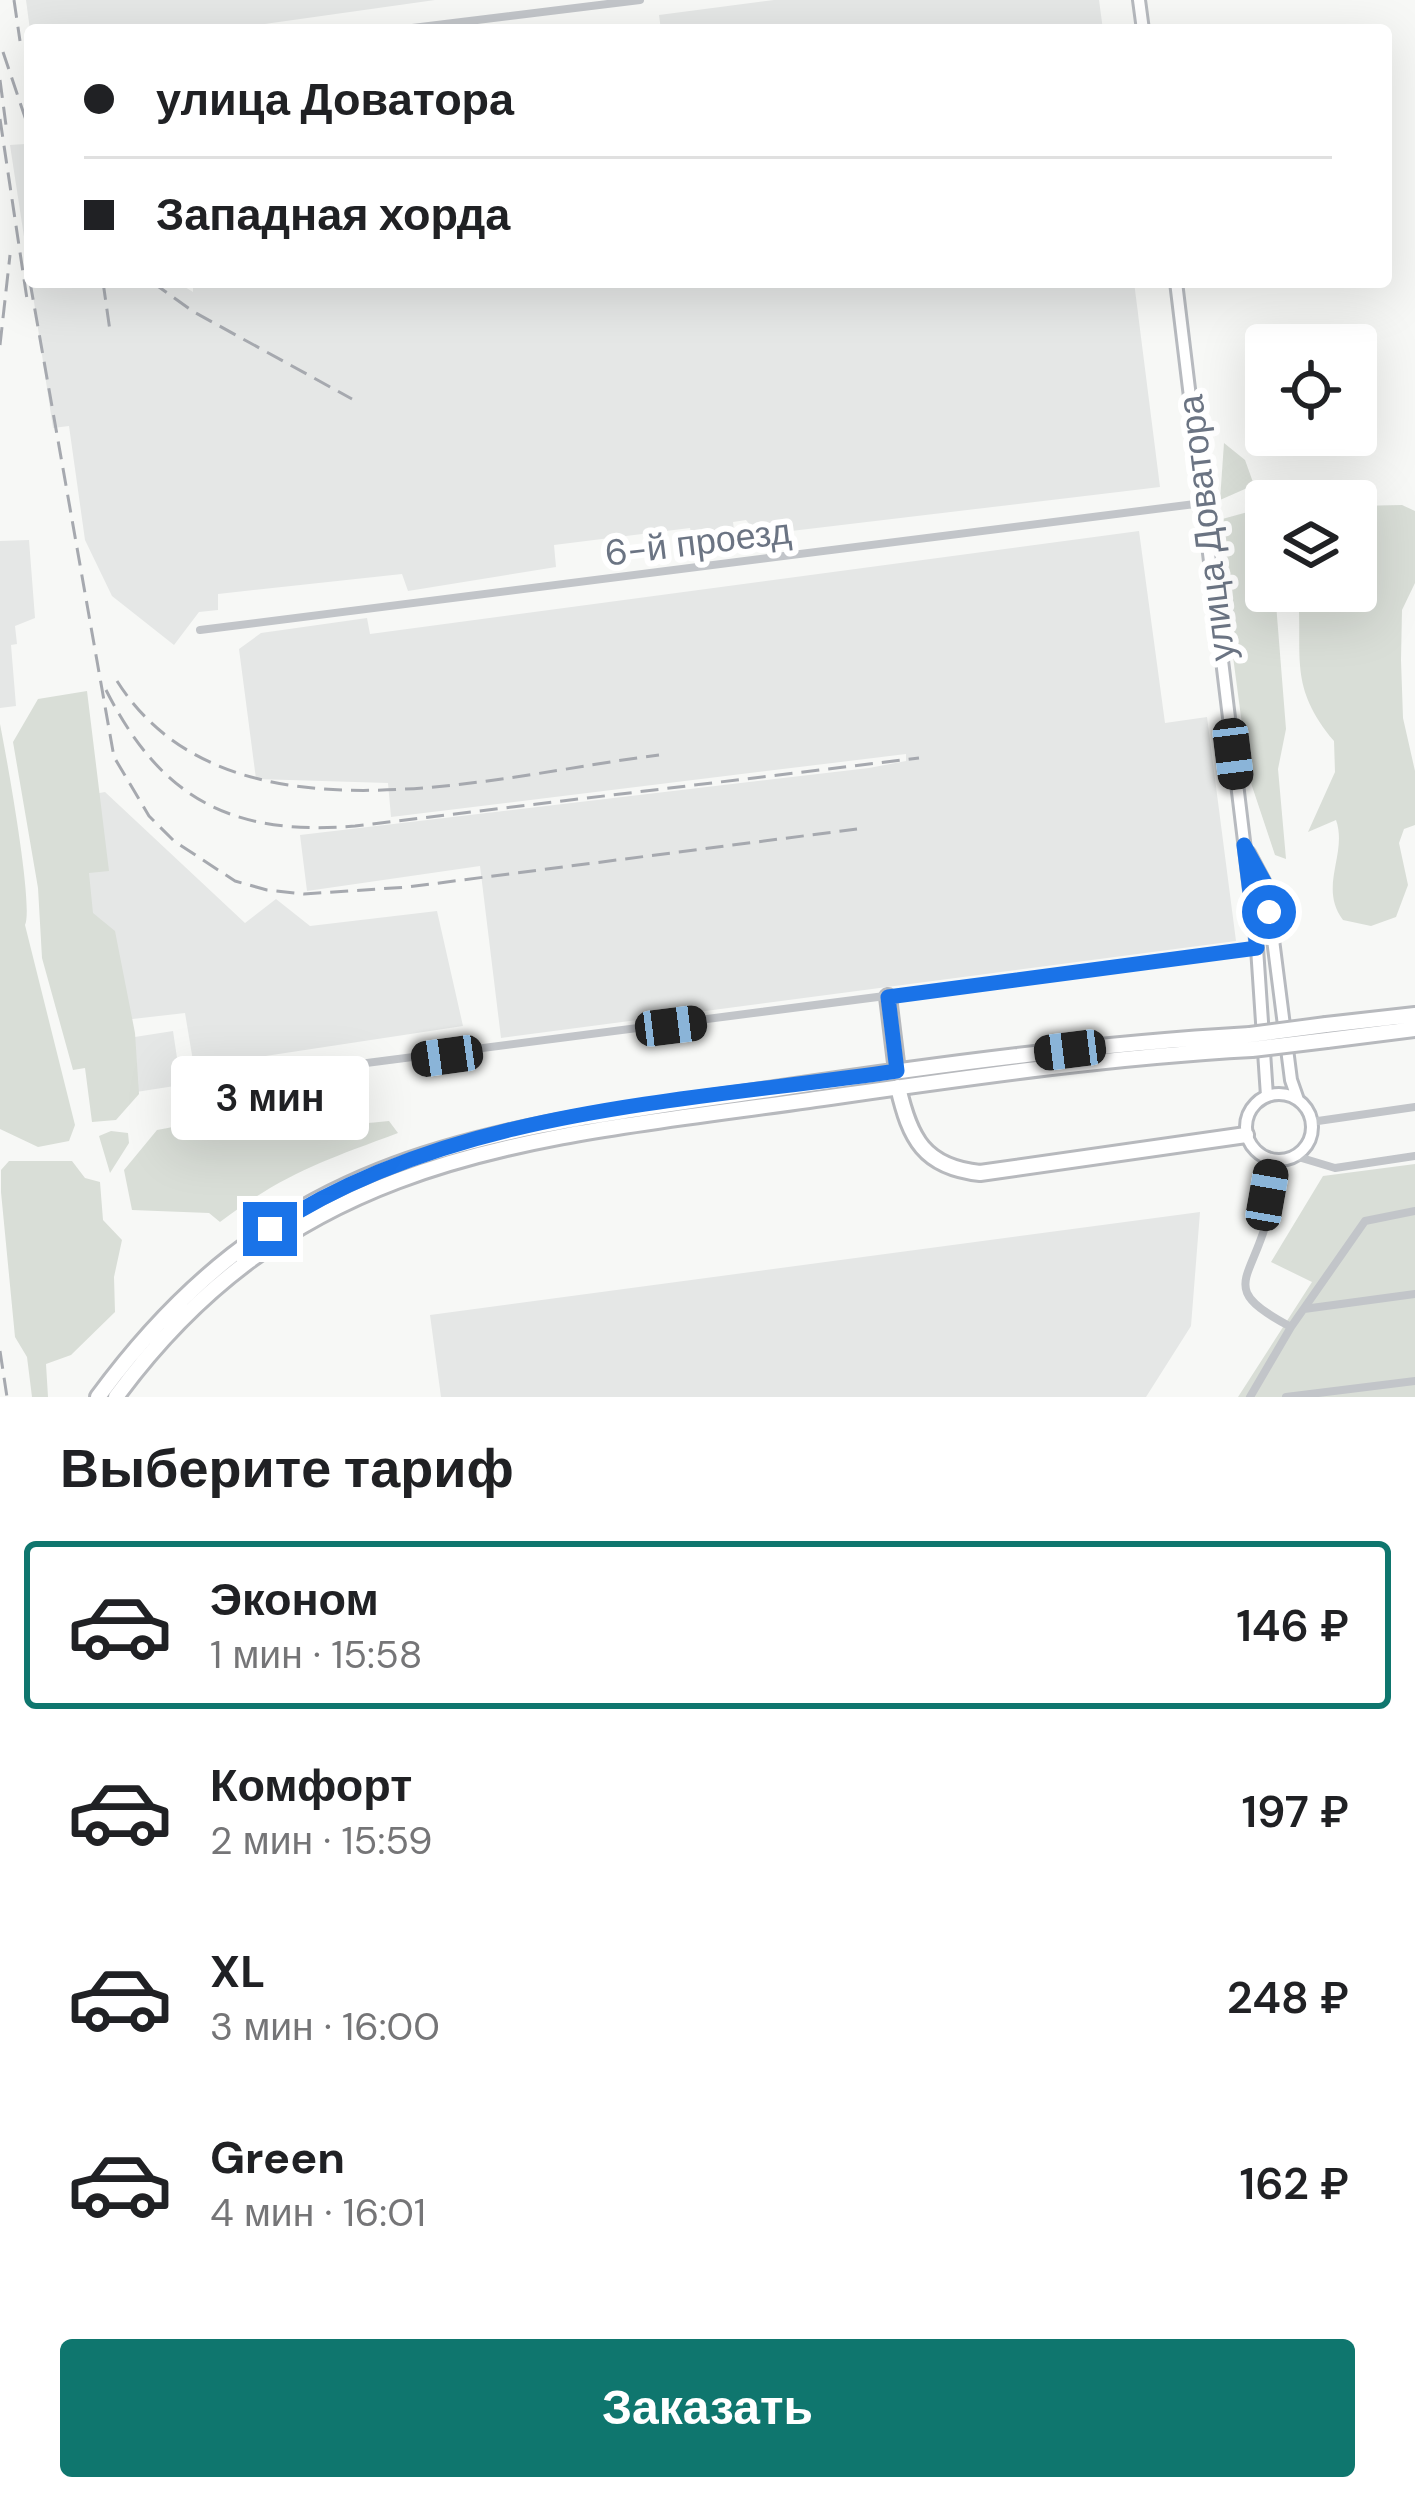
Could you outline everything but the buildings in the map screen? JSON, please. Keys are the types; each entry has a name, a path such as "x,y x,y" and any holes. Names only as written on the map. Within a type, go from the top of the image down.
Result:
{"highway":[{"path":"888,997 897,1071"},
{"path":"116,1397 159,1338 212,1287 314,1217 396,1179 508,1144 1327,1032 1415,1015"},
{"path":"1327,1032 1415,1029"},
{"path":"98,1397 148,1329 201,1277 346,1184 418,1155 505,1130 897,1071 1251,1042"},
{"path":"898,1088 916,1144 929,1158 980,1174 1246,1135"}],"street":[{"path":"445,24 640,0"},
{"name":"улица Доватора","path":"1177,288 1257,948 1267,1096"},
{"name":"6-й проезд","path":"200,630 1203,502"},
{"name":"улица Доватора","path":"1244,845 1266,885 1291,1080 1298,1100"},
{"path":"250,1078 1257,948"},
{"path":"1267,1096 1298,1100 1311,1122 1307,1144 1295,1156 1273,1160 1258,1153 1246,1135 1248,1115 1267,1096"},
{"path":"1311,1122 1415,1107"},
{"path":"1295,1156 1310,1165 1335,1168 1415,1156"},
{"path":"1273,1160 1266,1226 1247,1268 1247,1288 1256,1306 1291,1327"},
{"path":"1250,1397 1291,1327 1365,1221 1415,1211"},
{"path":"1303,1309 1415,1294"},
{"path":"1286,1397 1415,1381"}],"shaded area":[{"path":"26,0 435,0 265,24 29,24"},
{"path":"774,0 1099,0 1102,24 660,24 659,15"},
{"path":"24,144 24,237 10,145"},
{"path":"32,288 187,288 193,292 193,288 1135,288 1160,487 758,535 746,520 733,522 736,545 695,553 690,528 554,545 556,567 408,591 402,574 218,594 218,610 199,612 174,645 112,596 85,540 69,426 53,428"},
{"path":"1224,443 1245,460 1252,480 1245,480 1245,489 1220,500"},
{"path":"1402,505 1415,511 1415,583 1402,610 1401,660 1403,718 1415,771 1415,825 1404,829 1399,843 1408,885 1396,917 1371,926 1343,920 1336,908 1336,820 1308,832 1335,772 1334,741 1319,722 1304,687 1298,612 1377,612 1377,506"},
{"path":"1245,513 1245,612 1277,612 1286,729 1278,769 1286,859 1275,855 1249,777 1215,521"},
{"path":"1139,531 1165,723 1207,717 1236,941 501,1038 480,866 307,891 300,835 869,768 906,761 906,754 391,817 388,783 256,779 239,649 261,633 367,618 370,634"},
{"path":"29,540 35,618 15,626 17,644 11,645 16,706 0,708 0,541"},
{"path":"87,691 109,871 89,873 93,913 115,931 135,1033 139,1094 116,1120 92,1122 85,1068 73,1070 42,958 38,888 13,742 38,699"},
{"path":"0,724 23,861 25,925 75,1125 69,1141 38,1147 0,1129"},
{"path":"105,792 245,923 276,899 310,926 437,911 463,1026 194,1067 185,1013 89,1024 77,797"},
{"path":"173,1031 181,1085 130,1093 122,1039"},
{"path":"297,1083 316,1085 317,1108 334,1118 389,1121 398,1133 285,1180 220,1222 209,1213 132,1210 124,1170 157,1130 216,1117 268,1090"},
{"path":"111,1131 128,1133 129,1143 110,1173 99,1136"},
{"path":"9,1161 72,1161 85,1178 100,1182 103,1220 122,1240 114,1277 115,1312 71,1355 46,1364 48,1397 32,1397 27,1357 15,1337 1,1192 1,1170"},
{"path":"1415,1164 1415,1397 1238,1397 1312,1282 1271,1262 1323,1176"},
{"path":"1200,1212 1191,1326 1146,1397 441,1397 430,1315"}],"railway":[{"path":"14,0 20,41"},
{"path":"3,52 24,114"},
{"path":"0,80 7,133"},
{"path":"0,119 24,279"},
{"path":"0,345 10,255"},
{"path":"25,288 27,299"},
{"path":"31,288 114,757 149,816 174,841 235,881 304,894 408,887 857,829"},
{"path":"104,288 110,331"},
{"path":"160,288 194,312 352,399"},
{"path":"117,681 165,734 224,768 292,786 366,790 442,786 659,755"},
{"path":"106,690 128,728 177,784 238,817 273,825 355,826 919,758"},
{"path":"0,1351 7,1397"}],"route":[{"path":"270,1229 346,1184 418,1155 505,1130 897,1071 888,997 1257,948 1244,845 1266,885 1269,912"}]}
